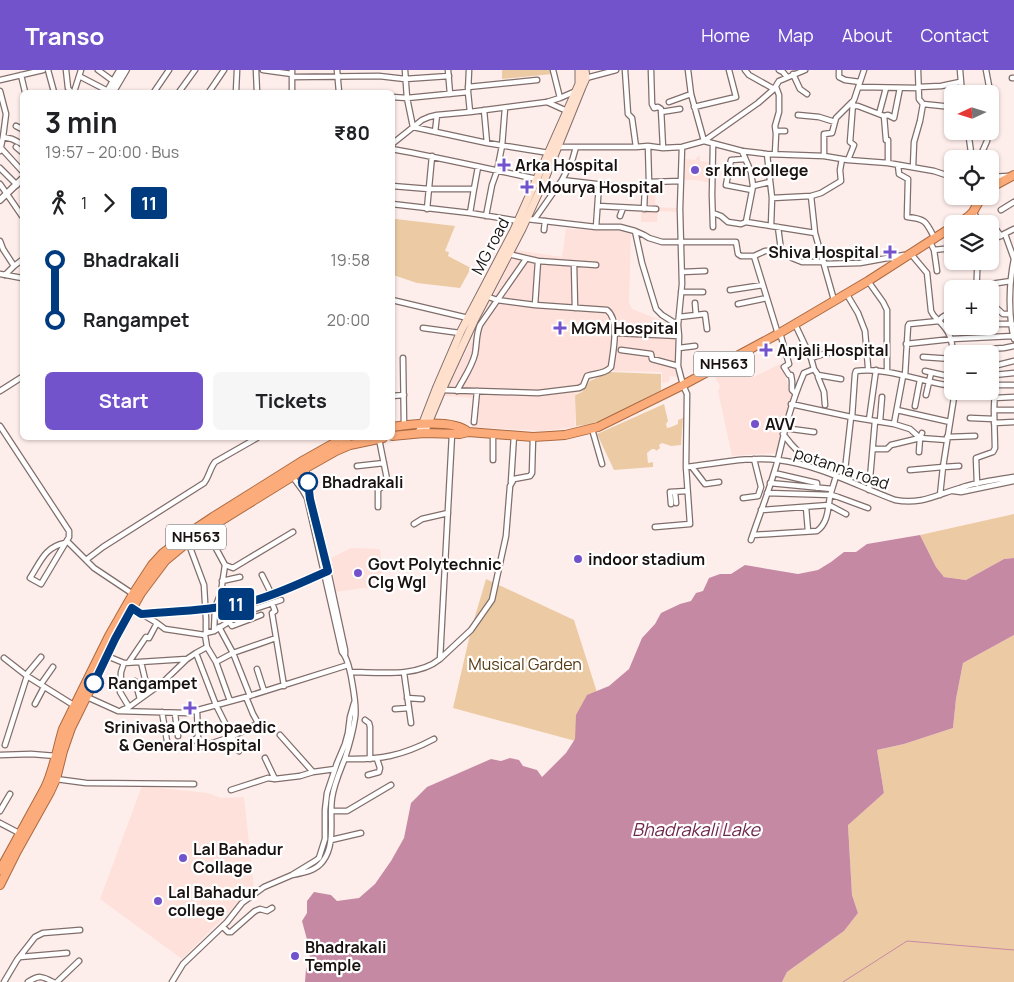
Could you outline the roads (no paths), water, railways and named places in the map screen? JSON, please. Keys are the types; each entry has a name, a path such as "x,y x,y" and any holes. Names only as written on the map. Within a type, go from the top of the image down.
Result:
{"highway":[{"path":"999,183 1013,175"},
{"name":"NH563","path":"395,436 468,432 533,436 565,435 592,429 683,385 779,334 944,233"},
{"name":"NH563","path":"395,426 425,424 457,426 464,428 468,432"},
{"name":"NH563","path":"0,870 45,803 56,779 67,738 107,656 141,593 165,561 206,530 218,518 304,460 342,440"},
{"name":"NH563","path":"0,885 22,835 46,788 63,730 74,706 109,636 152,565 192,530 218,518 336,451 371,440"}],"main road":[{"name":"MG road","path":"439,390 486,296 548,153 579,89 579,70"},
{"name":"MG road","path":"421,433 460,333 505,253 530,219 585,74"}],"street":[{"path":"0,80 44,70"},
{"path":"48,70 53,90"},
{"path":"66,70 68,88 70,90"},
{"path":"74,90 81,70"},
{"path":"98,70 113,81"},
{"path":"110,90 120,70"},
{"path":"111,90 126,70"},
{"path":"155,90 169,70"},
{"path":"180,90 195,70"},
{"path":"210,90 224,70"},
{"path":"236,90 237,70"},
{"path":"256,70 257,90"},
{"path":"263,70 338,77 379,76 406,79 449,76"},
{"path":"337,70 339,90"},
{"path":"405,70 407,98 413,127"},
{"path":"448,70 450,94"},
{"path":"469,70 470,112"},
{"path":"553,70 560,98"},
{"path":"585,74 614,70"},
{"path":"625,70 628,114 632,118 636,147"},
{"path":"651,70 652,104 654,108 660,108 663,148"},
{"path":"688,70 691,94 704,141"},
{"path":"694,107 736,98 729,70"},
{"path":"745,70 750,75 775,88 779,95 779,112 775,126 775,154"},
{"path":"779,70 784,72 787,77"},
{"path":"558,147 648,146 663,148 682,147 704,141 746,112 775,88 779,81 805,70"},
{"path":"839,70 839,77 845,80 860,85 886,88 941,86 960,82"},
{"path":"772,198 811,196 821,193 841,181 840,170 854,146 850,142 853,103 864,70"},
{"path":"918,70 918,99 923,104 944,106"},
{"path":"960,70 960,85"},
{"path":"986,70 987,85"},
{"path":"20,74 24,90"},
{"path":"292,74 292,90"},
{"path":"793,74 800,89 807,94"},
{"path":"78,76 105,90"},
{"path":"395,98 450,94 468,89 537,80"},
{"path":"886,88 881,115 886,140 888,140 888,163"},
{"path":"853,103 881,115 888,115 894,118 900,88"},
{"path":"395,142 422,120 437,115 548,102 579,89"},
{"path":"0,91 3,114 3,137 0,149 20,169"},
{"path":"670,102 691,94"},
{"path":"548,102 567,111"},
{"path":"824,156 824,134 832,133 836,118 853,103"},
{"path":"913,167 914,142 923,104"},
{"path":"486,216 502,146 504,108"},
{"path":"661,112 680,109"},
{"path":"484,110 487,143"},
{"path":"436,132 437,115"},
{"path":"798,115 819,117 835,122"},
{"path":"16,126 20,128"},
{"path":"413,127 502,146 548,153"},
{"path":"776,131 785,131"},
{"path":"3,137 20,143"},
{"path":"704,141 742,151 824,156 845,160 898,164 944,174"},
{"path":"713,144 713,227"},
{"path":"644,209 645,187 649,182 648,146"},
{"path":"16,147 20,150"},
{"path":"530,219 562,180 572,161 576,147"},
{"path":"655,527 690,524 686,467 687,394 678,366 678,325 682,272 682,147"},
{"path":"395,150 537,179"},
{"path":"742,151 751,172 753,188 746,222"},
{"path":"767,154 772,198 771,226"},
{"path":"427,209 432,156"},
{"path":"745,159 732,160 726,185 753,188 770,182"},
{"path":"898,164 899,174 908,180 907,217 920,218 928,224 934,250 936,271"},
{"path":"470,213 478,167"},
{"path":"0,168 16,184"},
{"path":"999,176 1013,175"},
{"path":"562,180 630,188 645,187"},
{"path":"0,199 20,181"},
{"path":"649,182 681,181"},
{"path":"0,184 20,213"},
{"path":"596,227 599,184"},
{"path":"395,186 429,189 474,189"},
{"path":"811,196 815,233 834,300"},
{"path":"1001,210 1014,202"},
{"path":"395,204 519,221 530,219 596,227 620,227 662,242 736,242 739,255 741,256 754,256 764,251 781,250 802,262 860,263 912,254 927,273 933,316 952,339 952,345"},
{"path":"598,206 656,209"},
{"path":"620,216 623,208"},
{"path":"713,213 721,216 728,222 741,224 746,222 815,233"},
{"path":"544,230 546,221"},
{"path":"778,227 781,250"},
{"path":"999,237 1014,229"},
{"path":"635,231 642,263 656,309 678,325"},
{"path":"906,344 952,339 1014,337 1010,314 1014,259 1003,235 999,231"},
{"path":"0,241 14,266"},
{"path":"934,250 944,249"},
{"path":"505,253 538,261 596,265"},
{"path":"754,256 789,364 784,366 788,375 791,375 792,390 795,393"},
{"path":"457,391 473,360 479,328 526,259"},
{"path":"535,305 538,261"},
{"path":"3,275 20,262"},
{"path":"574,264 575,308"},
{"path":"682,272 705,271"},
{"path":"3,275 20,278"},
{"path":"868,281 887,310 887,371"},
{"path":"999,283 1011,281"},
{"path":"730,290 763,285"},
{"path":"681,292 704,292"},
{"path":"846,293 858,313 865,331 868,370"},
{"path":"439,390 538,393 582,387 587,376 604,373 610,369 615,333 612,315 609,311 535,305 497,300 486,296"},
{"path":"738,304 767,298"},
{"path":"395,301 468,318"},
{"path":"695,303 696,315"},
{"path":"999,311 1002,314 1010,314"},
{"path":"679,317 705,314 707,329"},
{"path":"939,321 944,315"},
{"path":"894,424 904,376 908,326 909,324 939,321"},
{"path":"795,324 818,375 824,392 825,405"},
{"path":"999,324 1012,324"},
{"path":"423,328 460,333"},
{"path":"615,333 679,336"},
{"path":"679,348 695,346"},
{"path":"999,348 1014,346"},
{"path":"621,350 651,354 652,359 678,366"},
{"path":"811,358 833,352"},
{"path":"923,357 944,358"},
{"path":"402,358 404,425"},
{"path":"999,364 1014,361"},
{"path":"751,540 778,460 795,393 804,374 814,368"},
{"path":"844,479 852,417 855,372 868,370 887,371 944,385"},
{"path":"869,420 876,370"},
{"path":"925,371 944,375"},
{"path":"926,395 931,373"},
{"path":"999,377 1014,373"},
{"path":"818,375 841,379"},
{"path":"0,391 20,378"},
{"path":"915,406 920,380"},
{"path":"999,385 1014,385"},
{"path":"474,422 476,391"},
{"path":"395,396 404,396"},
{"path":"999,398 1014,397"},
{"path":"869,490 873,449 882,398"},
{"path":"940,495 954,400"},
{"path":"977,484 976,458 993,452 995,448 994,400"},
{"path":"791,404 894,424 921,435 947,439 975,436"},
{"path":"897,410 950,422"},
{"path":"994,410 1014,410"},
{"path":"970,418 1014,422"},
{"path":"0,426 68,528 70,534 66,542 41,584 30,578 46,551 56,544 66,542"},
{"path":"592,429 602,464"},
{"path":"784,431 814,432"},
{"path":"784,431 791,444 808,462 808,466"},
{"path":"493,460 494,433"},
{"path":"440,659 452,434"},
{"path":"350,672 404,672 435,663 471,630 492,600 506,536 514,435"},
{"path":"873,449 887,449 891,445 921,435"},
{"path":"919,452 921,435"},
{"path":"511,482 517,478 530,476 532,473 533,436"},
{"path":"86,560 103,547 204,483 215,462 254,440"},
{"path":"378,507 378,490 387,482 379,440"},
{"path":"743,498 758,496 761,487 754,459"},
{"name":"potanna road","path":"686,467 754,459 778,460 808,466 895,500 906,502 923,501 960,488 1014,477"},
{"path":"357,466 384,463"},
{"path":"692,466 705,484 719,482"},
{"path":"910,470 959,466"},
{"path":"306,468 310,499 326,572"},
{"path":"774,472 817,483 817,488"},
{"path":"292,476 307,498 350,672 355,717 345,759 332,794 330,840 327,853 319,866 305,873 292,875"},
{"path":"753,535 817,531 826,519 836,476"},
{"name":"potanna road","path":"952,491 961,492 1014,482"},
{"path":"770,484 832,489"},
{"path":"674,504 675,492 687,491"},
{"path":"767,493 831,495 868,508"},
{"path":"761,510 829,505 846,514"},
{"path":"806,507 808,531"},
{"path":"414,524 422,519 448,513"},
{"path":"826,519 832,522"},
{"path":"206,530 225,565 215,608 214,630"},
{"path":"225,565 233,568 292,532"},
{"path":"66,542 94,568 133,594"},
{"path":"188,542 204,585 207,647 216,662 230,701"},
{"path":"141,614 215,608 249,602 272,595 326,572"},
{"path":"262,576 272,595"},
{"path":"222,580 240,577"},
{"path":"132,608 164,628 206,634 242,613 281,600"},
{"path":"272,603 275,611 272,613 284,686"},
{"path":"229,621 232,626 261,615"},
{"path":"129,707 120,692 121,672 146,637 149,638 157,623"},
{"path":"219,627 233,653 253,714 262,730"},
{"path":"216,662 233,653 276,638"},
{"path":"118,711 129,707 161,684 187,659 207,647"},
{"path":"196,653 216,705 238,751"},
{"path":"5,744 26,676 41,656"},
{"path":"107,656 126,663 187,659"},
{"path":"4,658 26,676 74,706"},
{"path":"141,662 145,679 151,691"},
{"path":"87,697 118,711 187,713 284,686 348,665"},
{"path":"35,704 42,686 54,667"},
{"path":"257,669 264,691"},
{"path":"404,672 411,723"},
{"path":"135,681 140,699"},
{"path":"407,698 422,699"},
{"path":"172,982 183,964 223,927 242,903 264,888 292,875 319,858 325,839 326,798 345,744 354,700"},
{"path":"395,709 409,708"},
{"path":"193,741 197,739 198,735 196,710"},
{"path":"162,712 167,741"},
{"path":"175,714 178,736"},
{"path":"365,720 369,722 370,727 370,759"},
{"path":"200,747 231,737 259,722"},
{"path":"280,735 313,772"},
{"path":"345,759 370,759 411,751 434,740"},
{"path":"0,755 56,756"},
{"path":"265,758 275,779"},
{"path":"368,775 379,772 378,758"},
{"path":"232,790 268,778 300,776 335,769"},
{"path":"56,779 86,784 194,784"},
{"path":"331,811 347,810 391,785"},
{"path":"0,811 10,794"},
{"path":"0,823 22,835"},
{"path":"330,840 361,833"},
{"path":"223,927 228,932 231,932 255,911 260,909 267,911 272,908"},
{"path":"4,982 34,937 43,933 80,930"},
{"path":"20,956 68,953"},
{"path":"57,982 79,961"},
{"path":"28,982 38,976 53,982"}],"water":[{"name":"Bhadrakali Lake","path":"920,535 936,567 944,577 966,580 1004,559 1014,558 1014,635 963,663 953,728 904,744 877,750 884,793 848,825 852,895 858,913 844,931 787,972 782,982 305,982 306,969 310,961 309,947 302,921 307,913 307,901 314,892 331,895 337,901 359,898 375,884 404,838 411,803 427,787 491,759 501,761 510,758 519,760 523,766 537,770 542,777 566,753 575,739 576,715 587,695 609,686 629,669 642,638 655,624 661,613 691,601 696,593 703,591 709,578 720,574 731,574 745,565 798,574 818,570 844,552 856,552 867,544"}],"waterway":[{"path":"843,982 907,941 1014,950"}],"place":[{"name":"Arka Hospital","path":"504,165"},
{"name":"sr knr college","path":"695,170"},
{"name":"Mourya Hospital","path":"527,187"},
{"name":"Shiva Hospital","path":"890,252"},
{"name":"MGM Hospital","path":"560,328"},
{"name":"Anjali Hospital","path":"766,350"},
{"name":"AVV","path":"755,424"},
{"name":"Bhadrakali","path":"308,482"},
{"name":"indoor stadium","path":"578,559"},
{"name":"Govt Polytechnic Clg Wgl","path":"358,573"},
{"name":"Rangampet","path":"94,683"},
{"name":"Srinivasa Orthopaedic & General Hospital","path":"190,708"},
{"name":"Lal Bahadur Collage","path":"183,858"},
{"name":"Lal Bahadur college","path":"158,901"},
{"name":"Bhadrakali Temple","path":"295,956"}],"park label":[{"name":"Musical Garden","path":"525,664"}]}
